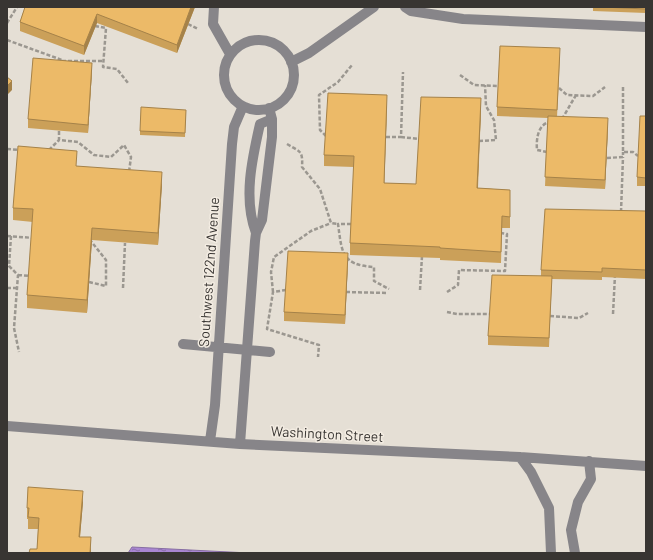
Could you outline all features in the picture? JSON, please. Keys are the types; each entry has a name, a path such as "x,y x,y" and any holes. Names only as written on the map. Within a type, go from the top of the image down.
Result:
{"street":[{"path":"214,7 213,24 230,54"},
{"path":"291,62 309,53 374,7"},
{"path":"404,7 411,11 463,19 646,27"},
{"path":"265,40 282,48 291,62 294,70 292,86 283,100 269,108 252,109 243,106 231,96 225,83 224,68 230,54 237,47 246,42 265,40"},
{"name":"Southwest 122nd Avenue","path":"210,441 215,405 232,144 234,127 243,106"},
{"path":"240,444 256,233 262,220 272,136 272,119 269,108"},
{"path":"256,233 251,220 250,198 254,149 260,124 272,119"},
{"path":"183,344 218,346 270,352"},
{"name":"Washington Street","path":"7,426 240,444 520,457 646,466"},
{"path":"520,457 531,472 549,508 551,553"},
{"path":"575,553 571,530 578,502 591,479 589,461"}],"path":[{"path":"7,23 16,7"},
{"path":"107,21 103,67 117,69 128,83"},
{"path":"95,26 106,28"},
{"path":"7,40 62,60 103,61"},
{"path":"62,60 62,65"},
{"path":"326,136 320,130 318,95 338,82 352,65"},
{"path":"401,137 402,72"},
{"path":"460,75 474,85 498,86"},
{"path":"480,141 496,140 494,120 486,106 485,85"},
{"path":"558,88 567,95 592,96 606,87"},
{"path":"620,217 623,157 623,87"},
{"path":"558,121 565,117 576,95"},
{"path":"547,152 537,150 537,136 540,129 546,123 551,122"},
{"path":"48,156 48,152 59,140 59,131"},
{"path":"272,136 300,151 303,157 302,167 320,189 331,223"},
{"path":"386,137 419,139"},
{"path":"59,140 78,142 94,155 111,157 124,145 131,157 129,175"},
{"path":"7,148 28,150"},
{"path":"623,152 633,152 638,156"},
{"path":"607,158 623,157"},
{"path":"318,357 319,345 267,329 273,292 271,272 274,257 311,231 331,223 352,224"},
{"path":"338,224 340,247 344,254 351,261 361,266 374,267 374,281 388,291 346,292"},
{"path":"447,292 458,285 459,270 505,271 507,234 496,233"},
{"path":"7,236 35,238 38,236"},
{"path":"11,236 9,266 18,276 14,328 19,352"},
{"path":"86,236 106,260 106,286 90,282"},
{"path":"123,288 126,243"},
{"path":"420,290 423,251"},
{"path":"613,314 615,270"},
{"path":"18,276 30,276"},
{"path":"7,288 17,288"},
{"path":"273,292 286,290"},
{"path":"447,312 457,314 490,314"},
{"path":"550,316 578,318 588,313"}],"water":[{"path":"132,547 249,553 128,553"}],"building":[{"path":"25,7 191,7 177,45 97,14 84,46 20,22"},
{"path":"602,7 646,7 646,9"},
{"path":"500,46 560,48 557,110 497,107"},
{"path":"33,58 92,63 88,125 28,119"},
{"path":"7,77 12,81 7,86"},
{"path":"328,93 387,95 384,183 416,184 421,97 481,98 477,188 510,190 510,217 502,216 501,252 440,247 350,243 354,156 324,155"},
{"path":"141,107 186,110 185,133 140,131"},
{"path":"548,116 608,118 605,180 545,177"},
{"path":"640,116 646,116 646,178 637,177"},
{"path":"18,146 77,151 76,166 162,172 158,233 92,228 87,300 27,295 33,209 13,208"},
{"path":"545,209 646,211 646,270 602,268 602,272 541,270"},
{"path":"288,251 348,253 345,315 284,312"},
{"path":"492,275 552,276 549,338 488,336"},
{"path":"28,487 83,491 79,537 91,537 90,553 29,553 30,549 37,549 39,518 28,517"}]}
